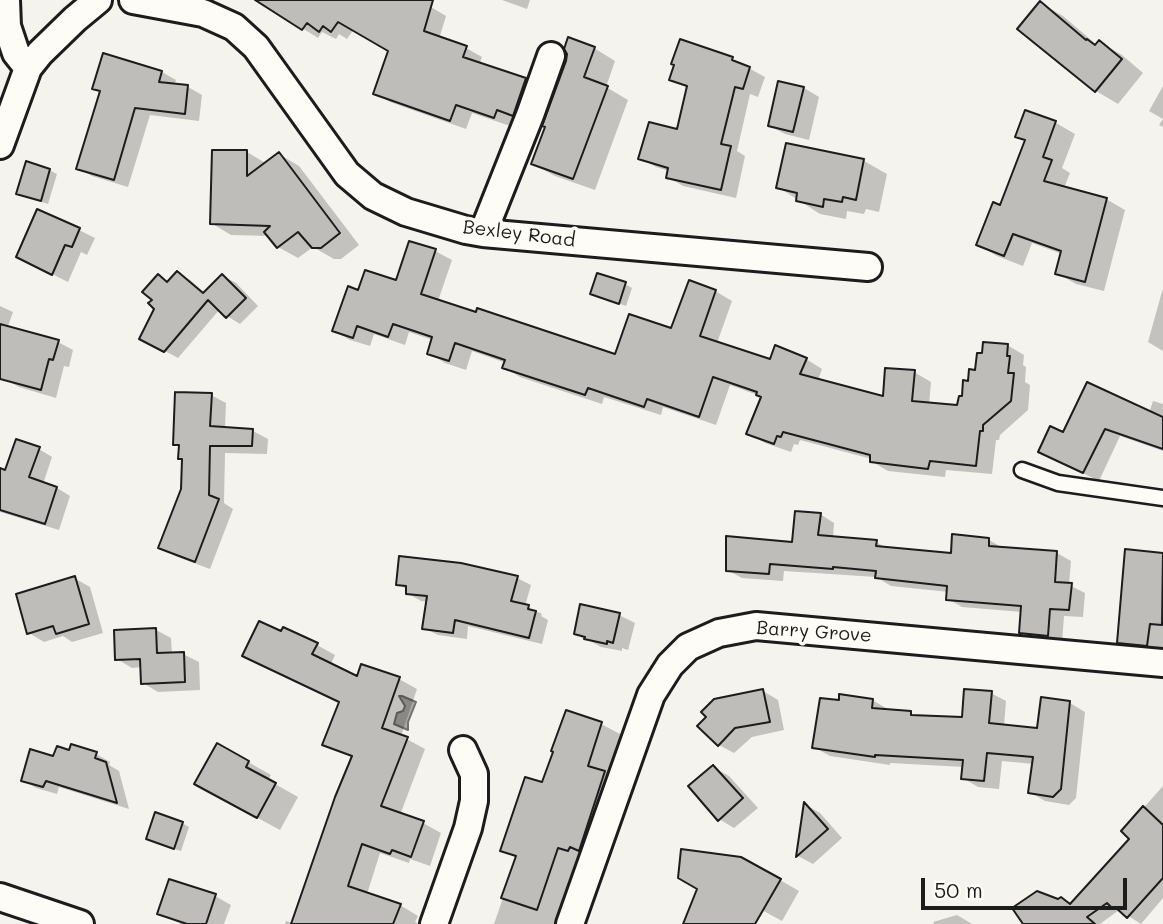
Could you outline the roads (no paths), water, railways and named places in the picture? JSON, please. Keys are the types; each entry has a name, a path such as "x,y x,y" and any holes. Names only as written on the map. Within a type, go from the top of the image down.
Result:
{"street":[{"path":"6,0 7,26 16,53 28,68"},
{"path":"0,145 28,68 57,36 98,0"},
{"name":"Bexley Road","path":"133,0 203,13 234,27 256,47 347,174 373,196 406,212 483,233 868,267"},
{"path":"483,233 551,56"},
{"name":"Barry Grove","path":"570,924 651,695 670,665 688,647 719,633 756,625 1163,663"},
{"path":"434,924 468,828 474,801 474,774 463,750"},
{"path":"0,897 80,924"}],"lane":[{"path":"1021,470 1058,483 1163,498"}]}
